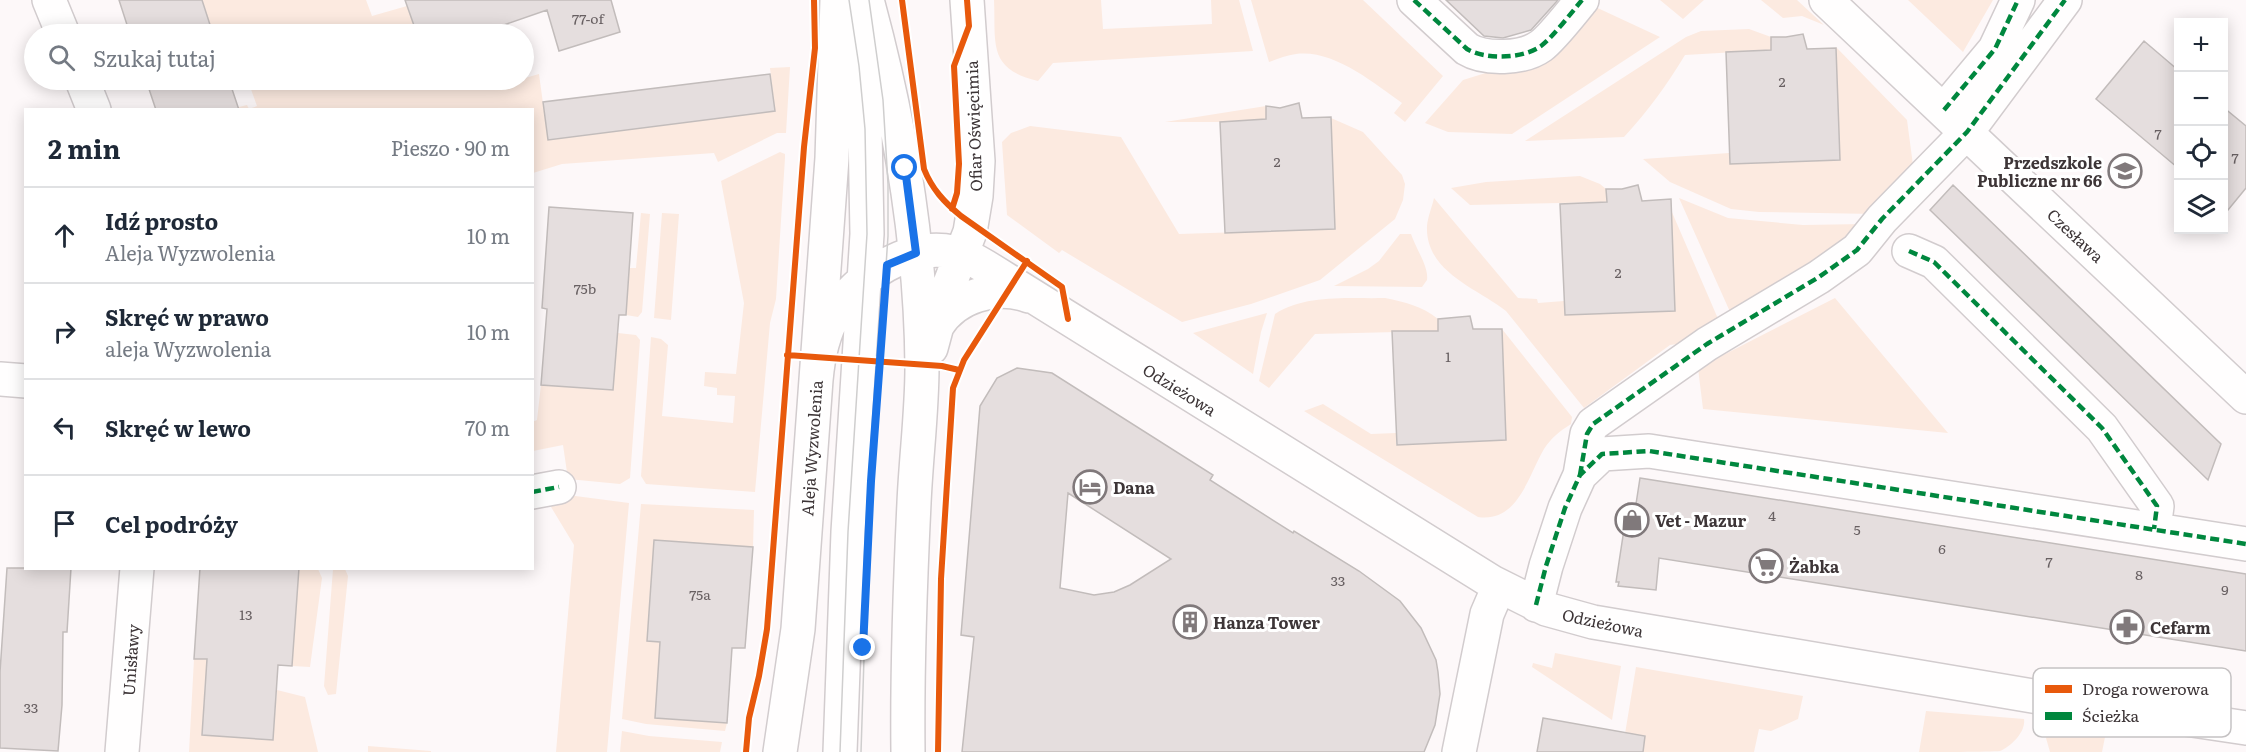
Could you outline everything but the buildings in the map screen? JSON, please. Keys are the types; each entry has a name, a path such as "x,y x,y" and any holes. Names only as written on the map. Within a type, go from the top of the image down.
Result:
{"street":[{"path":"49,0 59,24"},
{"name":"Aleja Wyzwolenia","path":"780,752 798,628 833,151 837,0"},
{"path":"849,0 859,66 868,191 922,388 911,568 908,752"},
{"name":"Ofiar Oświęcimia","path":"922,388 945,296 962,255 972,221 978,170 967,0"},
{"path":"1414,0 1475,54 1510,57 1540,47 1582,0"},
{"name":"Czesława","path":"1826,0 2246,397"},
{"path":"1956,121 1995,49 2018,0"},
{"path":"1536,605 1565,508 1580,475 1587,434 1593,424 1707,344 1819,277 1857,250 1956,121 2065,0"},
{"path":"840,752 848,532 889,266 911,204 901,142 870,11"},
{"path":"86,90 93,108"},
{"name":"Odzieżowa","path":"889,266 938,250 975,260 1499,586 1536,605 1575,618 1642,631 2033,696"},
{"path":"1909,251 1934,262 2102,428 2157,506 2154,529"},
{"path":"861,752 869,522 889,266"},
{"name":"Aleja Wyzwolenia","path":"816,380 820,350 829,326 843,303 889,266"},
{"name":"Odzieżowa","path":"934,333 944,316 955,306 979,294 1007,292 1025,295 1040,301"},
{"path":"0,379 24,381"},
{"path":"1580,475 1602,454 1649,450 2246,544"},
{"name":"Unisławy","path":"122,752 137,570"},
{"path":"1459,752 1487,614 1499,586"},
{"name":"Odzieżowa","path":"2231,726 2246,728"}],"shaded area":[{"path":"202,0 366,0 372,16 407,6 413,24 210,24"},
{"path":"994,0 1101,0 1103,29 1212,24 1211,0 1239,0 1253,51 1053,63 1038,81 1022,76 1002,61 995,41"},
{"path":"1251,0 1363,0 1443,76 1405,122 1394,113 1402,103 1366,77 1338,62 1310,54 1293,55 1269,62"},
{"path":"1660,0 1704,0 1683,19"},
{"path":"1761,0 1797,0 1824,25 1802,16 1783,18"},
{"path":"1908,0 1993,0 1963,52"},
{"path":"1589,4 1660,37 1512,134 1448,132 1425,123 1463,80 1505,67"},
{"path":"1749,29 1771,37 1771,50 1685,55 1657,98 1624,137 1525,141 1686,37 1701,31"},
{"path":"1836,47 1907,120 1913,165 1874,214 1759,212 1731,209 1670,182 1643,159 1729,153 1730,164 1840,160"},
{"path":"790,67 786,133 777,133 718,162 714,153 562,164 534,173 534,108 252,108 257,106 251,90 534,90 534,75 539,74 548,140 775,111 770,68"},
{"path":"1266,106 1266,119 1165,122"},
{"path":"1331,118 1363,132 1402,175 1405,184 1403,200 1395,219 1320,280 1251,304 1182,322 1062,250 1059,253 1007,215 1002,142 1011,133 1030,126 1121,137 1179,234 1335,229"},
{"path":"780,152 785,154 785,158 776,299 770,323 755,492 646,484 641,476 651,337 661,339 668,345 662,416 733,423 735,396 717,395 717,388 704,386 705,372 736,374 744,303 721,181"},
{"path":"1580,176 1606,189 1607,202 1470,205 1451,188 1486,182"},
{"path":"1434,198 1518,298 1537,299 1538,303 1564,301 1566,315 1674,311 1671,210 1719,321 1685,343 1670,345 1584,408 1506,311 1455,277 1434,255 1429,242 1427,226"},
{"path":"1679,198 1728,218 1803,225 1863,224 1840,244 1731,314"},
{"path":"641,213 650,214 642,312 638,317 626,315 629,268 636,268"},
{"path":"662,213 679,214 671,320 654,318"},
{"path":"1400,234 1411,234 1424,264 1427,280 1422,287 1334,286 1379,261"},
{"path":"1385,298 1426,311 1438,319 1438,331 1315,334 1269,388 1259,381 1275,314 1300,303 1314,300"},
{"path":"1835,298 1948,433 1703,409 1698,368"},
{"path":"1267,313 1253,374 1193,333"},
{"path":"1502,329 1572,417 1571,424 1556,435 1544,449 1520,495 1503,513 1492,517 1478,517 1304,411 1323,404 1371,434 1396,433 1396,445 1506,440"},
{"path":"618,333 636,335 640,340 630,478 620,484 568,479 563,445 534,451 534,421 537,420 541,385 613,390"},
{"path":"560,494 629,503 607,752 556,752 574,545 545,497"},
{"path":"641,504 754,510 753,547 654,540 647,641 672,643 655,718 727,723 725,731 646,724 622,719"},
{"path":"299,570 318,570 322,578 310,667 292,666"},
{"path":"333,570 345,570 348,576 336,694 328,695 324,686"},
{"path":"1555,653 1621,666 1612,720 1532,667 1533,663 1552,668"},
{"path":"194,659 219,660 205,679 202,735 273,740 277,690 305,697 318,752 189,752"},
{"path":"1636,667 1803,696 1798,719 1771,731 1759,729 1754,752 1622,752"},
{"path":"1926,711 2024,719 2024,724 2017,738 2000,751 1919,752"},
{"path":"622,731 649,736 722,742 720,752 620,752"},
{"path":"2105,737 2102,752 2050,752 2046,738"},
{"path":"368,746 431,751 431,752 368,752"}],"tram line":[{"path":"840,752 848,532 867,234 865,129 859,66 849,0"},
{"path":"861,752 868,533 888,236 888,184 883,100 869,0"}],"marked path":[{"path":"1414,0 1467,49 1475,53 1494,56 1524,54 1541,46 1582,0"},
{"path":"1944,110 1995,49 2018,0"},
{"path":"1580,475 1587,434 1593,424 1707,344 1819,277 1857,250 1882,219 1967,132 2065,0"},
{"path":"1909,251 1934,262 2102,428 2157,506 2154,529"},
{"path":"1536,605 1565,508 1580,475 1602,454 1649,451 2246,544"},
{"path":"534,492 559,487"}],"cycle path":[{"path":"746,752 749,718 767,629 804,147 815,48 814,0"},
{"path":"902,0 924,169 927,176 939,195 961,216 1062,287 1068,319"},
{"path":"952,209 957,193 959,164 954,66 969,26 967,0"},
{"path":"938,752 941,579 953,388 964,360 1027,261"},
{"path":"787,355 942,366 959,370"}],"place":[{"name":"Przedszkole Publiczne nr 66","path":"2125,171"},
{"name":"Dana","path":"1090,487"},
{"name":"Vet - Mazur","path":"1632,520"},
{"name":"Żabka","path":"1766,566"},
{"name":"Hanza Tower","path":"1190,622"},
{"name":"Cefarm","path":"2127,627"}],"route":[{"path":"863,648 871,481 887,265 916,253 905,168"}]}
